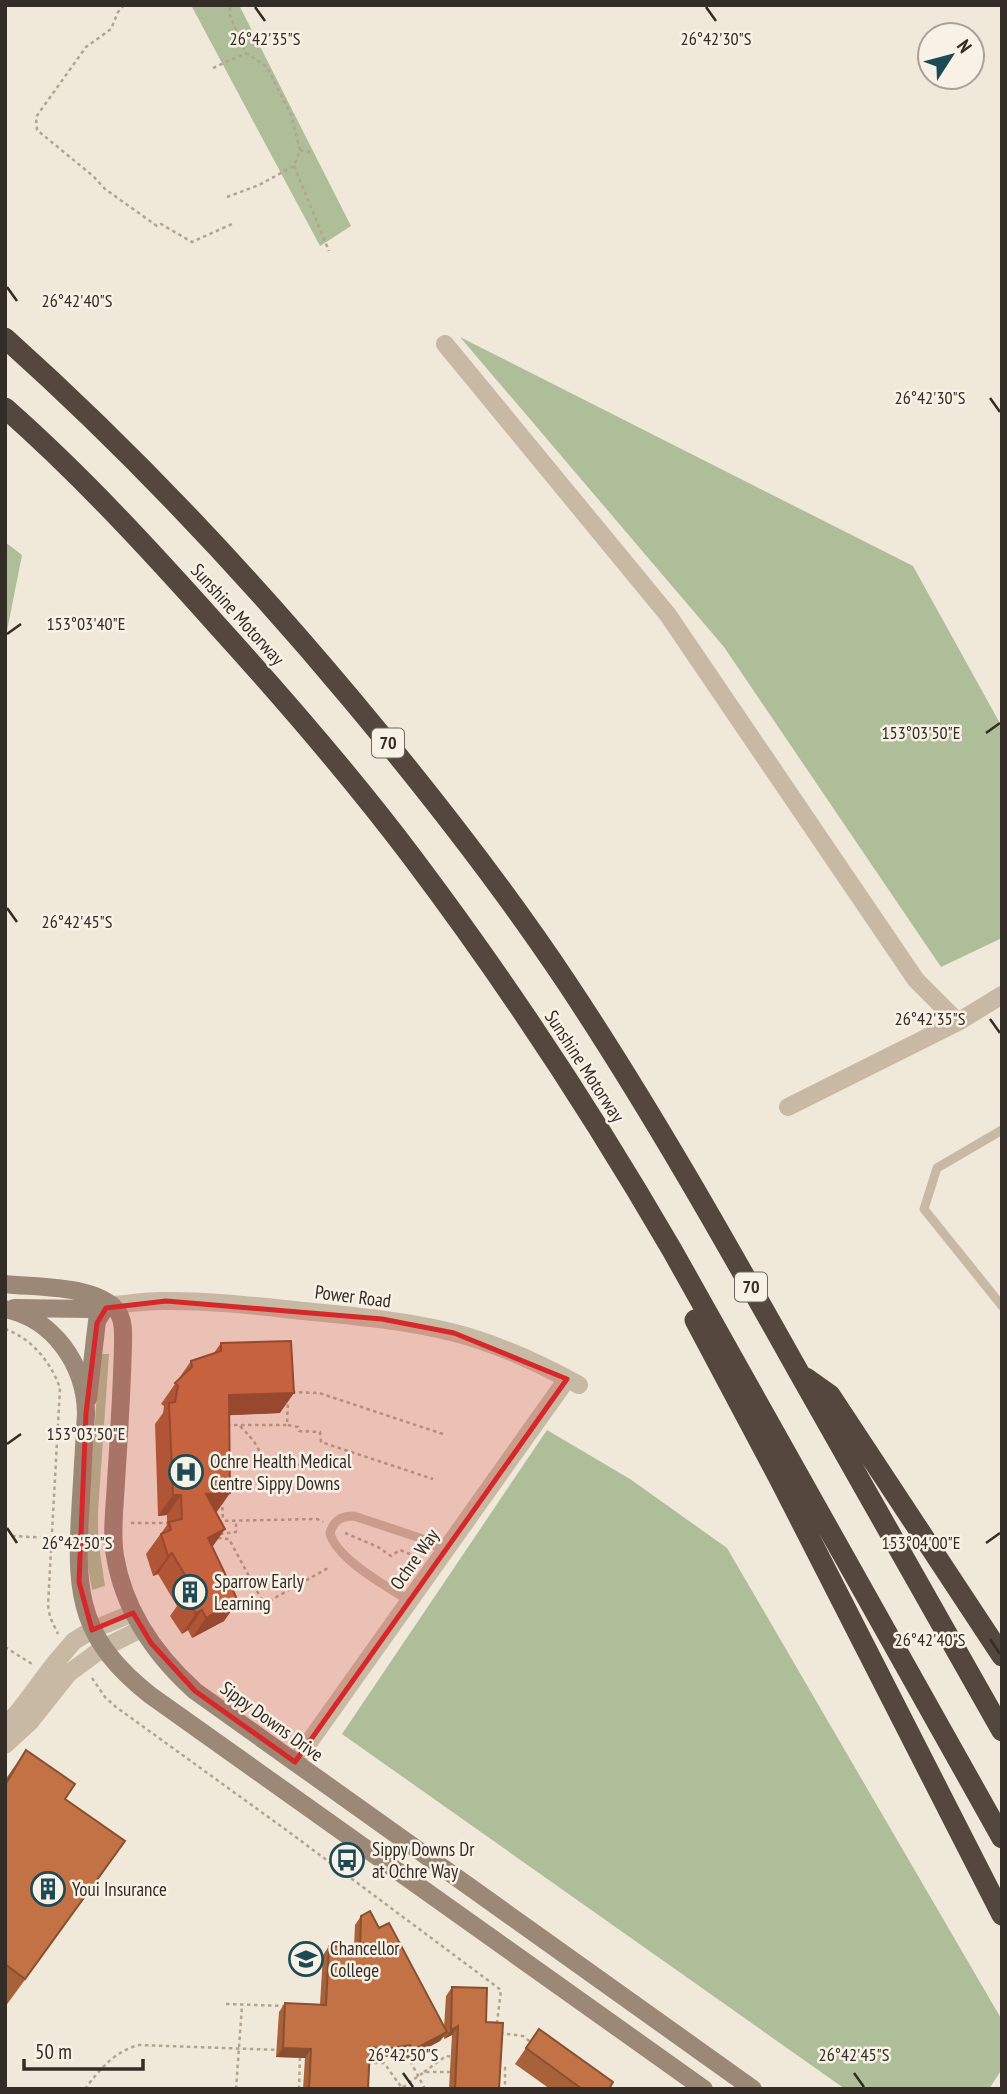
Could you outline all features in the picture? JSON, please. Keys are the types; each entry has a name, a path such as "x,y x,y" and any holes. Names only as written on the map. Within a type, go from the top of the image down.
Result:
{"highway":[{"name":"Sunshine Motorway","path":"5,338 121,447 221,550 298,635 452,822 566,981 633,1085 703,1202 1002,1731"},
{"name":"Sunshine Motorway","path":"5,408 97,497 269,683 358,788 420,868 519,1005 603,1136 671,1250 1002,1838"},
{"path":"671,1250 670,1273 793,1504 1002,1915"},
{"path":"799,1373 830,1395 1002,1656"}],"main road":[{"path":"5,1284 83,1292 100,1297 112,1306"},
{"path":"5,1308 91,1309 112,1306"},
{"path":"112,1306 103,1311 97,1321 86,1413 78,1551 81,1599 92,1630 103,1648 119,1668 150,1695 704,2089"},
{"name":"Sippy Downs Drive","path":"112,1306 121,1320 123,1335 113,1543 117,1568 137,1621 165,1661 194,1691 753,2089"},
{"path":"5,1308 37,1322 60,1341 77,1370 86,1413"}],"street":[{"path":"445,345 668,615 916,980 958,1022"},
{"path":"788,1107 958,1022 1002,995"},
{"name":"Power Road","path":"112,1306 166,1301 247,1305 382,1319 454,1333 531,1361 573,1382"},
{"name":"Ochre Way","path":"295,1762 444,1551 573,1382"},
{"path":"5,1725 68,1647 92,1630 137,1621"},
{"path":"5,1745 35,1717 69,1674 137,1621"}],"lane":[{"path":"1002,1130 937,1168 924,1209 1002,1306"},
{"path":"410,1601 342,1553 332,1541 330,1533 335,1521 354,1516 423,1539 444,1551"}],"path":[{"path":"124,5 111,29 86,47 36,117 37,130 105,189 157,226 161,224 192,242 232,224"},
{"path":"227,197 259,185 294,166 300,150 291,115 267,67 246,54 229,13 231,5"},
{"path":"213,68 246,54"},
{"path":"300,150 314,152"},
{"path":"294,166 329,251"},
{"path":"287,1425 288,1392 306,1392 319,1393 446,1435"},
{"path":"223,1425 287,1425 298,1427 299,1431 320,1432 321,1442 433,1479"},
{"path":"239,1425 256,1443 261,1453 263,1468 308,1464"},
{"path":"222,1499 223,1521"},
{"path":"209,1522 317,1519 378,1547 391,1556 400,1550 421,1558"},
{"path":"236,1521 236,1532 215,1536 229,1539 264,1604 328,1568"},
{"path":"114,1524 169,1522"},
{"path":"12,1536 52,1538"},
{"path":"5,1647 32,1664"},
{"path":"226,2004 293,2006"},
{"path":"236,2089 242,2006"},
{"path":"85,2089 113,2057 139,2045 288,2050"},
{"path":"299,2089 301,2050"},
{"path":"407,2055 425,2089"},
{"path":"359,2063 384,2063 402,2088 446,2056 461,2057"},
{"path":"492,2067 505,2068 505,2089"},
{"path":"424,2073 458,2073"}],"highlighted area":[{"path":"166,1301 382,1319 454,1333 567,1379 295,1762 195,1691 151,1643 133,1613 92,1630 79,1582 86,1413 97,1323 106,1308"}],"green space":[{"path":"191,5 239,5 351,226 320,246"},
{"path":"460,337 913,566 1002,727 1002,938 941,967 724,647"},
{"path":"5,542 22,555 5,641"},
{"path":"100,1354 109,1354 98,1512 98,1539 105,1586 92,1590 88,1567 87,1527"},
{"path":"547,1430 630,1479 727,1548 1002,2020 1002,2069 989,2089 845,2089 342,1734"}],"building":[{"path":"291,1341 294,1393 229,1395 230,1493 206,1494 225,1529 208,1538 238,1601 206,1618 202,1610 196,1613 184,1596 193,1589 172,1553 168,1556 161,1534 171,1530 169,1522 182,1519 181,1495 173,1495 169,1403 175,1402 178,1386 175,1383 192,1367 191,1361 221,1351 221,1343"},
{"name":"Youi Insurance","path":"26,1750 75,1784 65,1799 125,1841 25,1979 5,1964 5,1785"},
{"path":"370,1911 379,1928 389,1923 447,2032 413,2050 410,2045 385,2049 370,2047 368,2089 309,2089 311,2049 283,2048 285,2003 326,2005 329,1946 360,1947 361,1916"},
{"path":"452,1987 487,1988 486,2022 503,2023 499,2089 455,2089 458,2026 451,2030"},
{"path":"539,2029 613,2082 609,2089 582,2089 526,2048"}],"place":[{"name":"Ochre Health Medical Centre Sippy Downs","path":"186,1472"},
{"name":"Sparrow Early Learning","path":"190,1592"},
{"name":"Sippy Downs Dr at Ochre Way","path":"347,1860"},
{"name":"Youi Insurance","path":"48,1889"},
{"name":"Chancellor College","path":"306,1959"}]}
